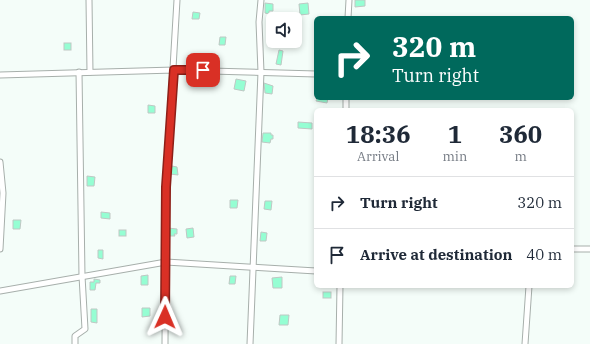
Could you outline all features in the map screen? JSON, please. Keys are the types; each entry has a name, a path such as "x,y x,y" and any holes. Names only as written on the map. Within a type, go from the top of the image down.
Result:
{"street":[{"path":"90,0 90,72"},
{"path":"164,344 166,187 177,0"},
{"path":"250,344 261,72 259,22 260,0"},
{"path":"348,0 348,16"},
{"path":"0,75 174,70 314,74"},
{"path":"75,344 75,336 85,329 82,276 79,72"},
{"path":"0,162 2,193 0,249"},
{"path":"574,248 590,249"},
{"path":"0,291 166,262 314,271"},
{"path":"339,344 340,288"},
{"path":"525,344 529,288"}],"building":[{"path":"355,0 365,0 365,6 355,7"},
{"path":"265,3 273,4 273,11 265,13"},
{"path":"308,3 309,14 302,15 302,12 300,12 299,4"},
{"path":"193,12 200,13 199,19 192,19"},
{"path":"220,37 226,37 225,45 219,45"},
{"path":"64,43 71,43 71,50 64,50"},
{"path":"279,50 283,51 281,65 276,64"},
{"path":"236,79 246,81 244,91 234,89"},
{"path":"264,83 273,86 272,94 265,93"},
{"path":"316,100 328,100 327,103"},
{"path":"148,105 155,106 155,113 148,113"},
{"path":"298,122 312,123 312,129 298,128"},
{"path":"263,133 271,133 271,135 273,135 273,139 271,139 270,143 262,142"},
{"path":"172,166 177,167 178,175 170,174"},
{"path":"87,176 95,177 94,186 87,186"},
{"path":"230,200 238,200 237,208 230,208"},
{"path":"265,201 272,201 271,210 264,209"},
{"path":"101,212 110,213 110,219 101,218"},
{"path":"13,220 21,220 20,229 13,229"},
{"path":"168,228 177,229 177,234 174,234 175,236 170,236"},
{"path":"193,228 194,237 187,238 186,229"},
{"path":"119,230 126,230 126,236 119,236"},
{"path":"261,232 267,233 266,241 260,241"},
{"path":"98,250 103,250 103,259 98,258"},
{"path":"148,275 148,285 141,285 141,276"},
{"path":"230,276 236,276 235,284 229,284"},
{"path":"282,277 282,288 273,288 272,278"},
{"path":"94,279 100,280 100,283 96,283 95,290 90,290 90,282 94,282"},
{"path":"323,292 331,292 331,298 323,298"},
{"path":"142,308 150,308 150,316 142,317"},
{"path":"91,309 97,309 97,323 91,322"},
{"path":"280,315 289,315 288,325 279,325"}],"route":[{"path":"165,317 166,187 174,70 203,70"}]}
